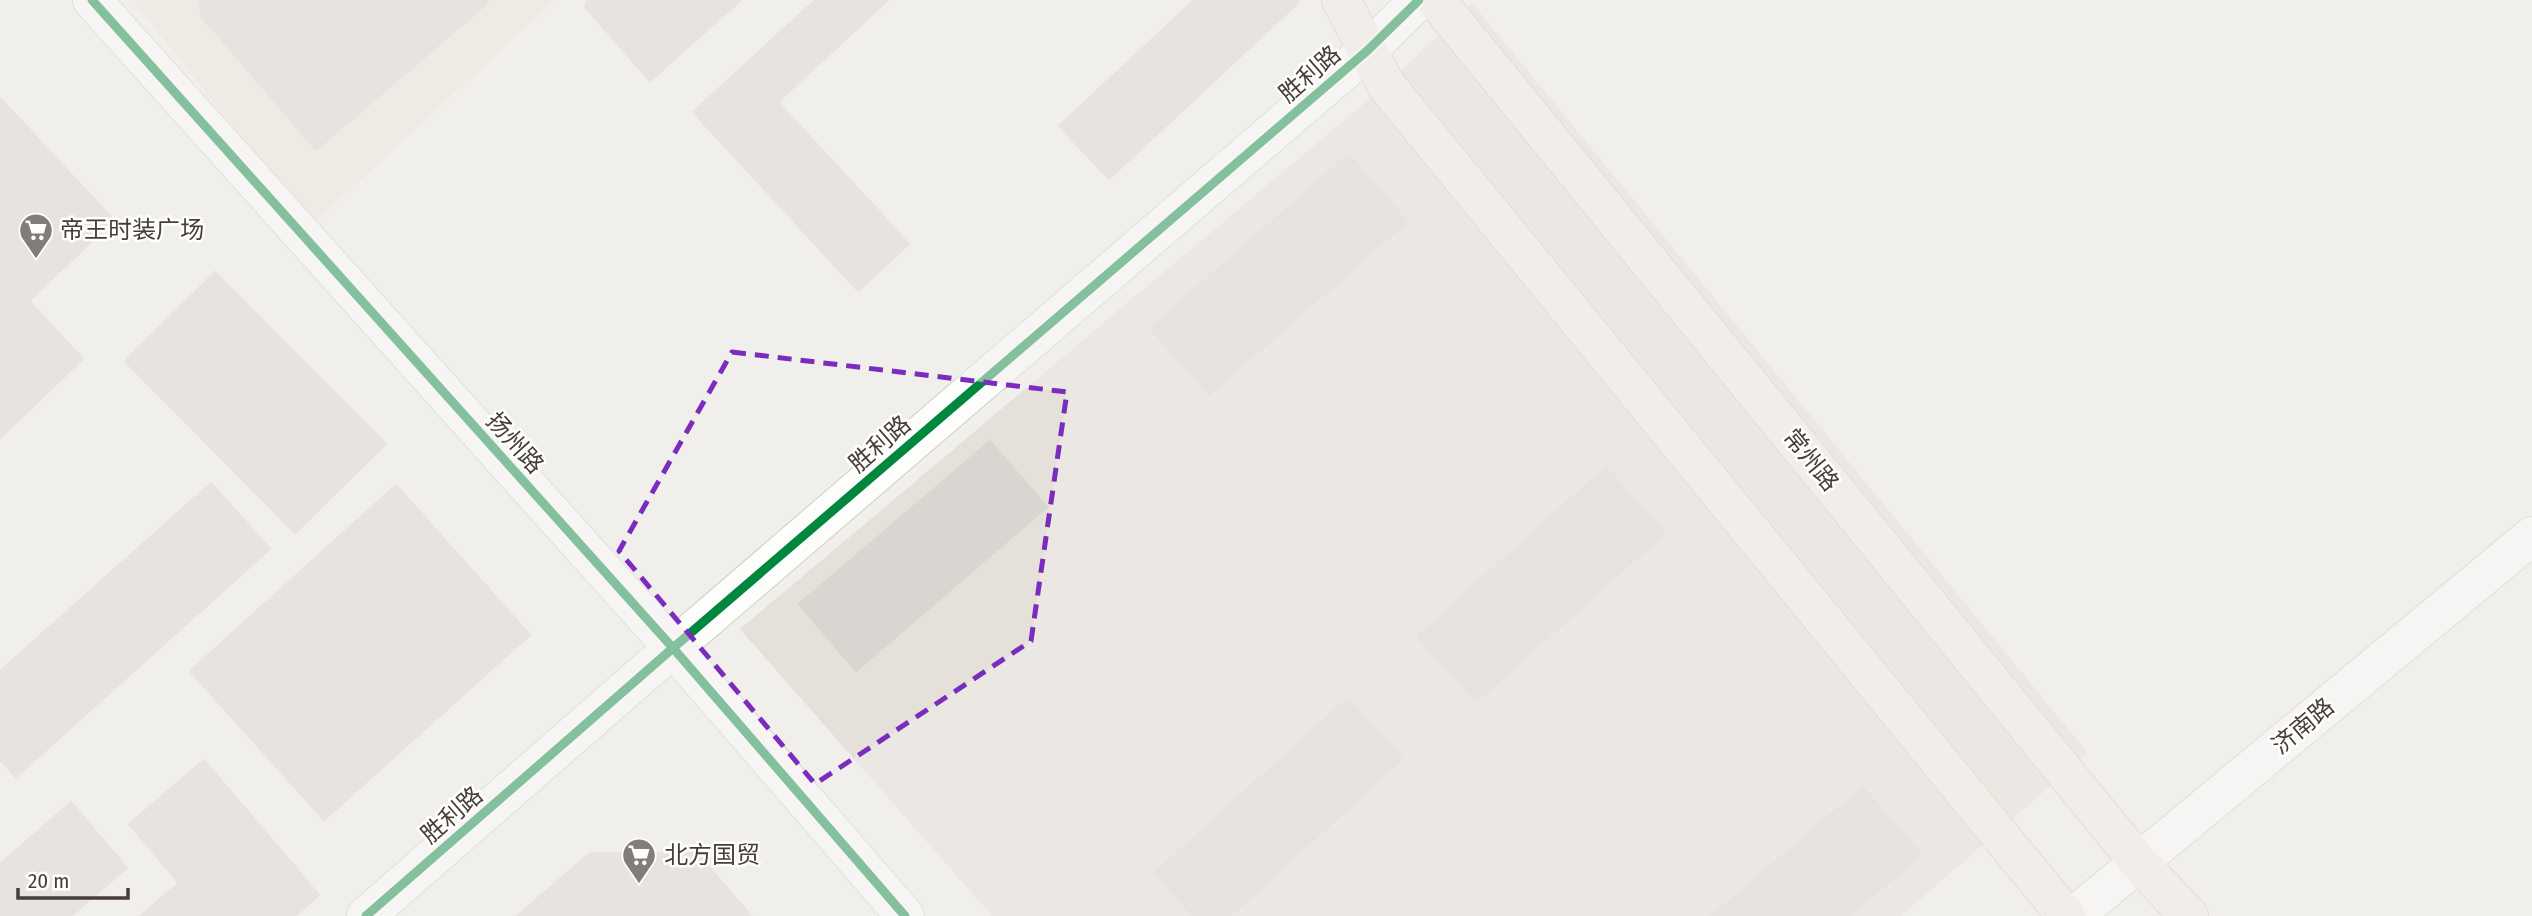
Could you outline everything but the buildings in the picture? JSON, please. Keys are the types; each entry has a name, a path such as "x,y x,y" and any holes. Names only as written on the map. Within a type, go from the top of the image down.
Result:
{"main road":[{"path":"1341,0 1386,85 2066,916"},
{"name":"常州路","path":"1436,0 2139,863 2189,916"}],"street":[{"name":"扬州路","path":"92,0 673,648 905,916"},
{"name":"胜利路","path":"366,916 1368,50 1419,0"},
{"name":"济南路","path":"2074,916 2532,536"}],"highlighted area":[{"path":"732,352 1067,392 1031,641 815,784 619,551"}],"shaded area":[{"path":"132,0 555,0 312,225"},
{"path":"1472,3 2088,753 1901,916 992,916 740,629 1386,85"}],"cycle path":[{"path":"92,0 673,648 905,916"},
{"path":"366,916 1368,50 1419,0"}],"place":[{"name":"帝王时装广场","path":"36,260"},
{"name":"北方国贸","path":"639,885"}]}
